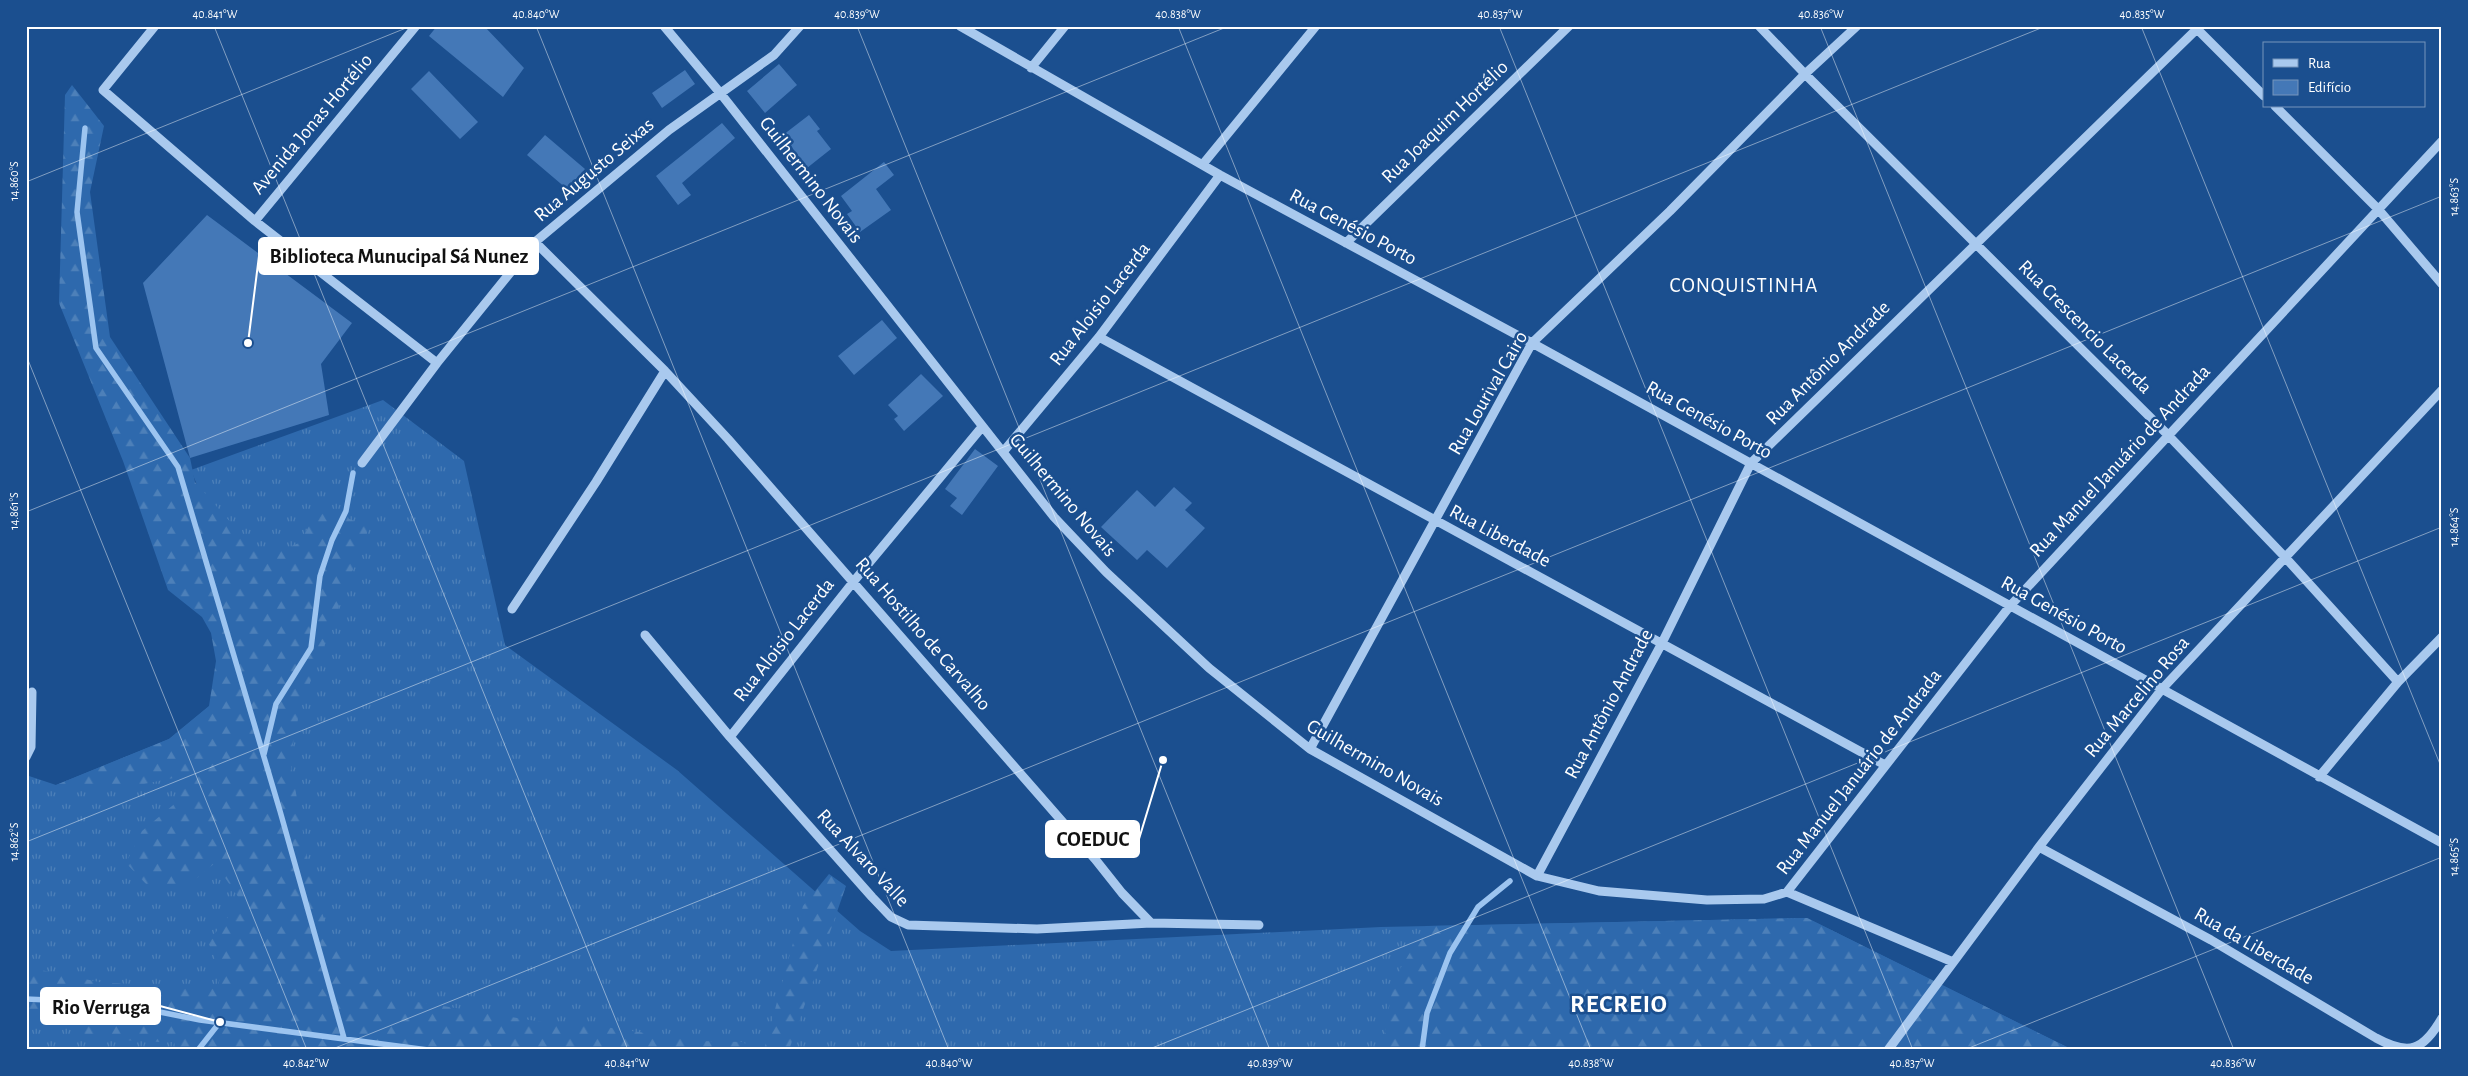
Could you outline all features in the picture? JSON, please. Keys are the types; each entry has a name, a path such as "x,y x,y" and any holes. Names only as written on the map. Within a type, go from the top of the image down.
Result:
{"street":[{"path":"155,26 103,90 255,221 437,363"},
{"name":"Avenida Jonas Hortélio","path":"255,221 416,26"},
{"name":"Guilhermino Novais","path":"664,26 721,94 1054,517 1106,572 1209,668 1310,749 1536,876 1599,891 1707,900 1764,900 1788,892"},
{"name":"Rua Augusto Seixas","path":"362,463 437,363 535,242 669,130 774,55 800,26"},
{"name":"Rua Genésio Porto","path":"960,26 1220,175 1532,343 2442,843"},
{"path":"1031,68 1065,26"},
{"path":"1203,164 1316,26"},
{"name":"Rua Joaquim Hortélio","path":"1346,243 1569,26"},
{"name":"Rua Crescencio Lacerda","path":"1759,26 2167,434 2284,556 2398,682"},
{"name":"Rua Lourival Cairo","path":"1310,749 1532,343 1670,211 1805,74 1857,26"},
{"path":"2197,27 2263,95"},
{"name":"Rua Antônio Andrade","path":"1536,876 1662,643 1751,463 2197,27"},
{"path":"2277,108 2378,209 2442,284"},
{"name":"Rua Manuel Januário de Andrada","path":"1788,892 2010,606 2167,434 2442,141"},
{"name":"Rua Aloisio Lacerda","path":"1003,452 1099,337 1220,175"},
{"name":"Rua Hostilho de Carvalho","path":"535,242 665,371 854,581 1095,859 1122,893 1151,923"},
{"name":"Rua Liberdade","path":"1099,337 1886,765"},
{"path":"512,609 596,482 665,371"},
{"name":"Rua Marcelino Rosa","path":"1888,1050 2039,847 2162,689 2284,556 2442,390"},
{"name":"Rua Aloisio Lacerda","path":"730,737 854,581 982,427"},
{"name":"Rua Alvaro Valle","path":"645,635 730,737 872,897 891,917 900,922 908,925 934,927 1037,929 1151,923 1260,925"},
{"path":"2319,777 2398,682 2442,637"},
{"path":"26,757 31,747 32,692"},
{"name":"Rua da Liberdade","path":"2039,847 2211,940 2376,1038 2398,1049 2406,1050 2423,1044 2431,1036 2442,1018"},
{"path":"1788,892 1953,962"}],"green space":[{"path":"72,85 104,126 90,192 110,337 190,458 195,482 262,558 299,543 320,507 369,527 300,709 290,759 309,867 329,936 393,998 542,1022 605,1027 699,1041 742,1042 759,1050 176,1050 174,1042 128,1040 81,1033 26,1013 26,967 104,983 218,987 221,972 208,942 241,901 215,863 190,884 148,886 126,863 142,831 178,801 178,777 120,789 56,785 169,739 209,706 216,661 211,633 202,617 168,590 123,461 59,303 65,95"},
{"path":"383,400 464,461 505,645 677,770 860,931 891,951 1381,927 1807,918 2073,1050 26,1050 26,775 56,785 169,739 267,659 191,470"},
{"path":"829,874 846,886 789,1050 764,1050 803,906"},
{"path":"1807,918 2073,1050 1378,1050 1384,1037 1394,979 1426,926"}],"building":[{"path":"437,26 484,26 524,68 503,97 429,36"},
{"path":"779,64 797,85 765,113 747,91"},
{"path":"685,70 695,84 662,108 652,93"},
{"path":"429,71 478,122 460,139 411,89"},
{"path":"809,115 820,129 817,131 831,149 807,168 783,135"},
{"path":"722,123 735,138 682,183 691,195 678,205 656,176"},
{"path":"545,135 585,169 567,189 527,155"},
{"path":"884,162 894,175 876,189 891,210 860,232 847,214 852,211 841,196"},
{"path":"207,215 352,323 321,364 329,415 190,458 143,283"},
{"path":"882,320 897,338 854,375 838,356"},
{"path":"921,374 943,396 904,431 894,419 898,416 888,405"},
{"path":"975,449 998,466 962,515 950,506 957,498 945,489"},
{"path":"1174,487 1192,503 1185,510 1205,528 1167,568 1147,550 1137,560 1101,527 1137,490 1155,507"}],"waterway":[{"path":"85,128 77,212 96,348 178,467 280,811 344,1038"},
{"path":"264,754 276,704 311,648 320,576 332,540 346,511 353,473"},
{"path":"1422,1050 1427,1013 1450,953 1478,907 1510,881"},
{"path":"26,999 114,1003 200,1020 428,1050"},
{"path":"198,1050 220,1022"}],"place":[{"name":"Biblioteca Munucipal Sá Nunez","path":"248,343"},
{"name":"COEDUC","path":"1163,760"},
{"name":"Rio Verruga","path":"220,1022"}],"district":[{"name":"CONQUISTINHA","path":"1744,285"},
{"name":"RECREIO","path":"1619,1004"}]}
